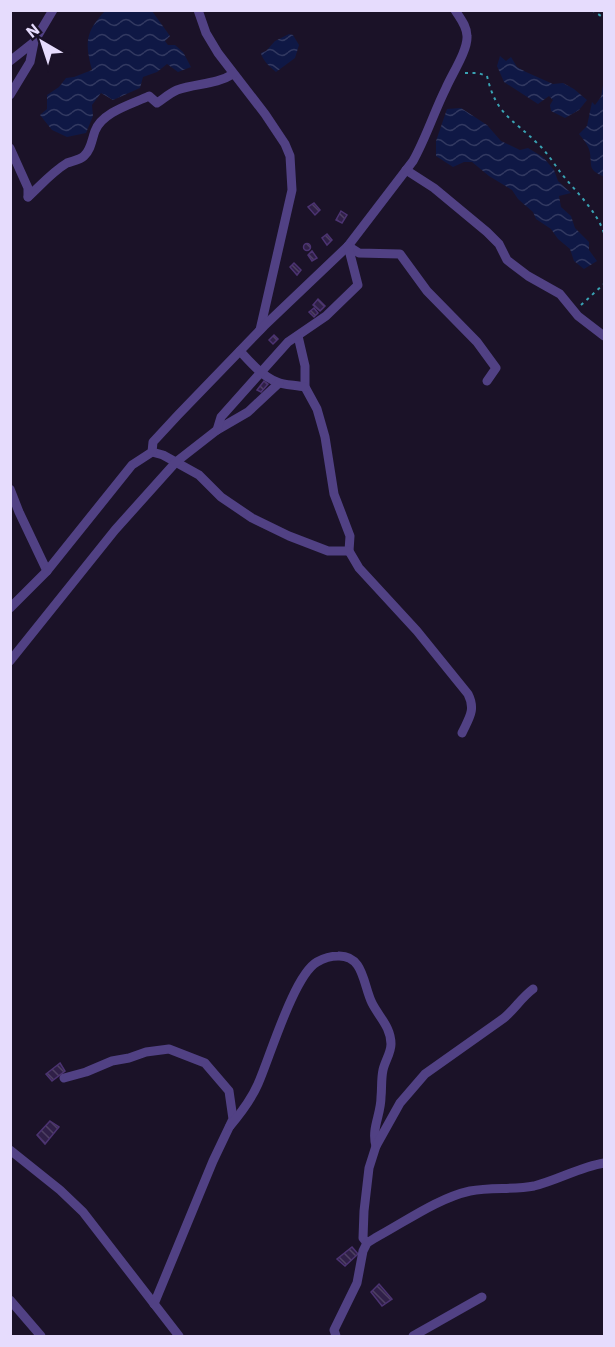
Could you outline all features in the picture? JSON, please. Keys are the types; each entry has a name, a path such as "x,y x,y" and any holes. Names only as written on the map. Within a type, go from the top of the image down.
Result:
{"street":[{"path":"10,61 34,42 54,10"},
{"path":"198,10 206,33 285,144 292,168 292,190 260,331"},
{"path":"152,452 153,442 240,351 348,246 406,170 421,147 466,45 467,35 464,23 455,10"},
{"path":"10,95 30,62 34,42"},
{"path":"10,148 28,188 28,197 61,168 84,157 93,140 95,129 115,111 149,96 157,104 175,91 203,83 222,81 233,74"},
{"path":"406,170 434,188 487,232 499,244 507,260 528,276 560,294 578,316 604,336"},
{"path":"217,430 221,417 288,342 326,316 357,285 348,246"},
{"path":"348,246 359,253 400,254 427,291 452,314 486,352 490,362 496,368 487,381"},
{"path":"298,336 305,366 305,387 316,409 325,437 334,494 350,536 349,551 359,568 417,631 468,694 473,704 462,733"},
{"path":"240,351 261,373 279,383 291,383 305,387"},
{"path":"10,661 115,530 176,462 217,430 248,412 279,383"},
{"path":"10,608 47,571 132,465 152,452 163,454 199,475 221,497 252,518 328,551 349,551"},
{"path":"10,489 47,571"},
{"path":"230,1126 245,1108 257,1087 297,986 308,968 328,956 346,956 354,960 362,971 363,980 373,1005 385,1023 391,1042 383,1068 381,1099 373,1137 376,1146"},
{"path":"367,1243 363,1238 369,1168 376,1146 400,1103 416,1083 447,1057 504,1018 522,997 533,989"},
{"path":"64,1078 146,1052 164,1049 180,1052 205,1063 229,1090 234,1117 213,1161 154,1304"},
{"path":"10,1149 83,1212 179,1336"},
{"path":"336,1336 334,1330 357,1283 363,1251 367,1243 442,1200 458,1194 534,1186 604,1163"},
{"path":"413,1336 482,1297"},
{"path":"10,1300 41,1336"}],"path":[{"path":"592,10 604,18"},
{"path":"449,80 458,73 487,75 491,96 507,117 538,144 583,199 601,224 604,233"},
{"path":"578,316 579,308 604,284"}],"water":[{"path":"105,11 152,11 170,36 165,41 168,45 175,45 183,52 191,67 178,72 167,64 157,72 143,77 140,88 113,100 101,93 92,105 93,116 86,133 67,137 52,130 40,115 47,109 47,95 59,87 66,78 92,70 88,38 98,18"},
{"path":"289,34 293,35 299,45 295,58 276,72 265,61 261,53 275,41"},
{"path":"500,56 506,61 511,57 517,67 553,84 563,83 587,100 579,110 565,118 551,111 550,105 553,100 549,96 538,104 504,82 497,66"},
{"path":"604,79 604,177 592,168 590,153 579,134 587,126 592,102 595,105 601,97"},
{"path":"461,108 487,125 501,141 520,150 528,148 543,157 554,170 558,181 571,193 559,196 561,207 571,216 575,228 589,242 589,250 597,261 584,269 574,261 570,249 558,239 551,229 536,219 533,212 518,199 512,190 472,162 464,162 453,167 436,156 436,141 447,109"}],"building":[{"path":"314,203 320,210 315,215 308,207"},
{"path":"341,211 347,215 342,223 336,220"},
{"path":"327,234 332,240 327,245 322,238"},
{"path":"307,244 310,247 307,250 304,247"},
{"path":"312,251 317,258 312,261 308,255"},
{"path":"294,263 301,270 297,275 290,267"},
{"path":"318,299 325,306 320,311 313,305"},
{"path":"314,308 318,313 314,317 309,312"},
{"path":"274,335 278,339 273,344 269,340"},
{"path":"264,381 268,384 261,392 257,390"},
{"path":"60,1063 65,1071 52,1081 46,1074"},
{"path":"50,1121 59,1127 45,1144 37,1135"},
{"path":"352,1247 358,1254 345,1266 337,1259"},
{"path":"379,1284 392,1299 382,1306 371,1292"}]}
